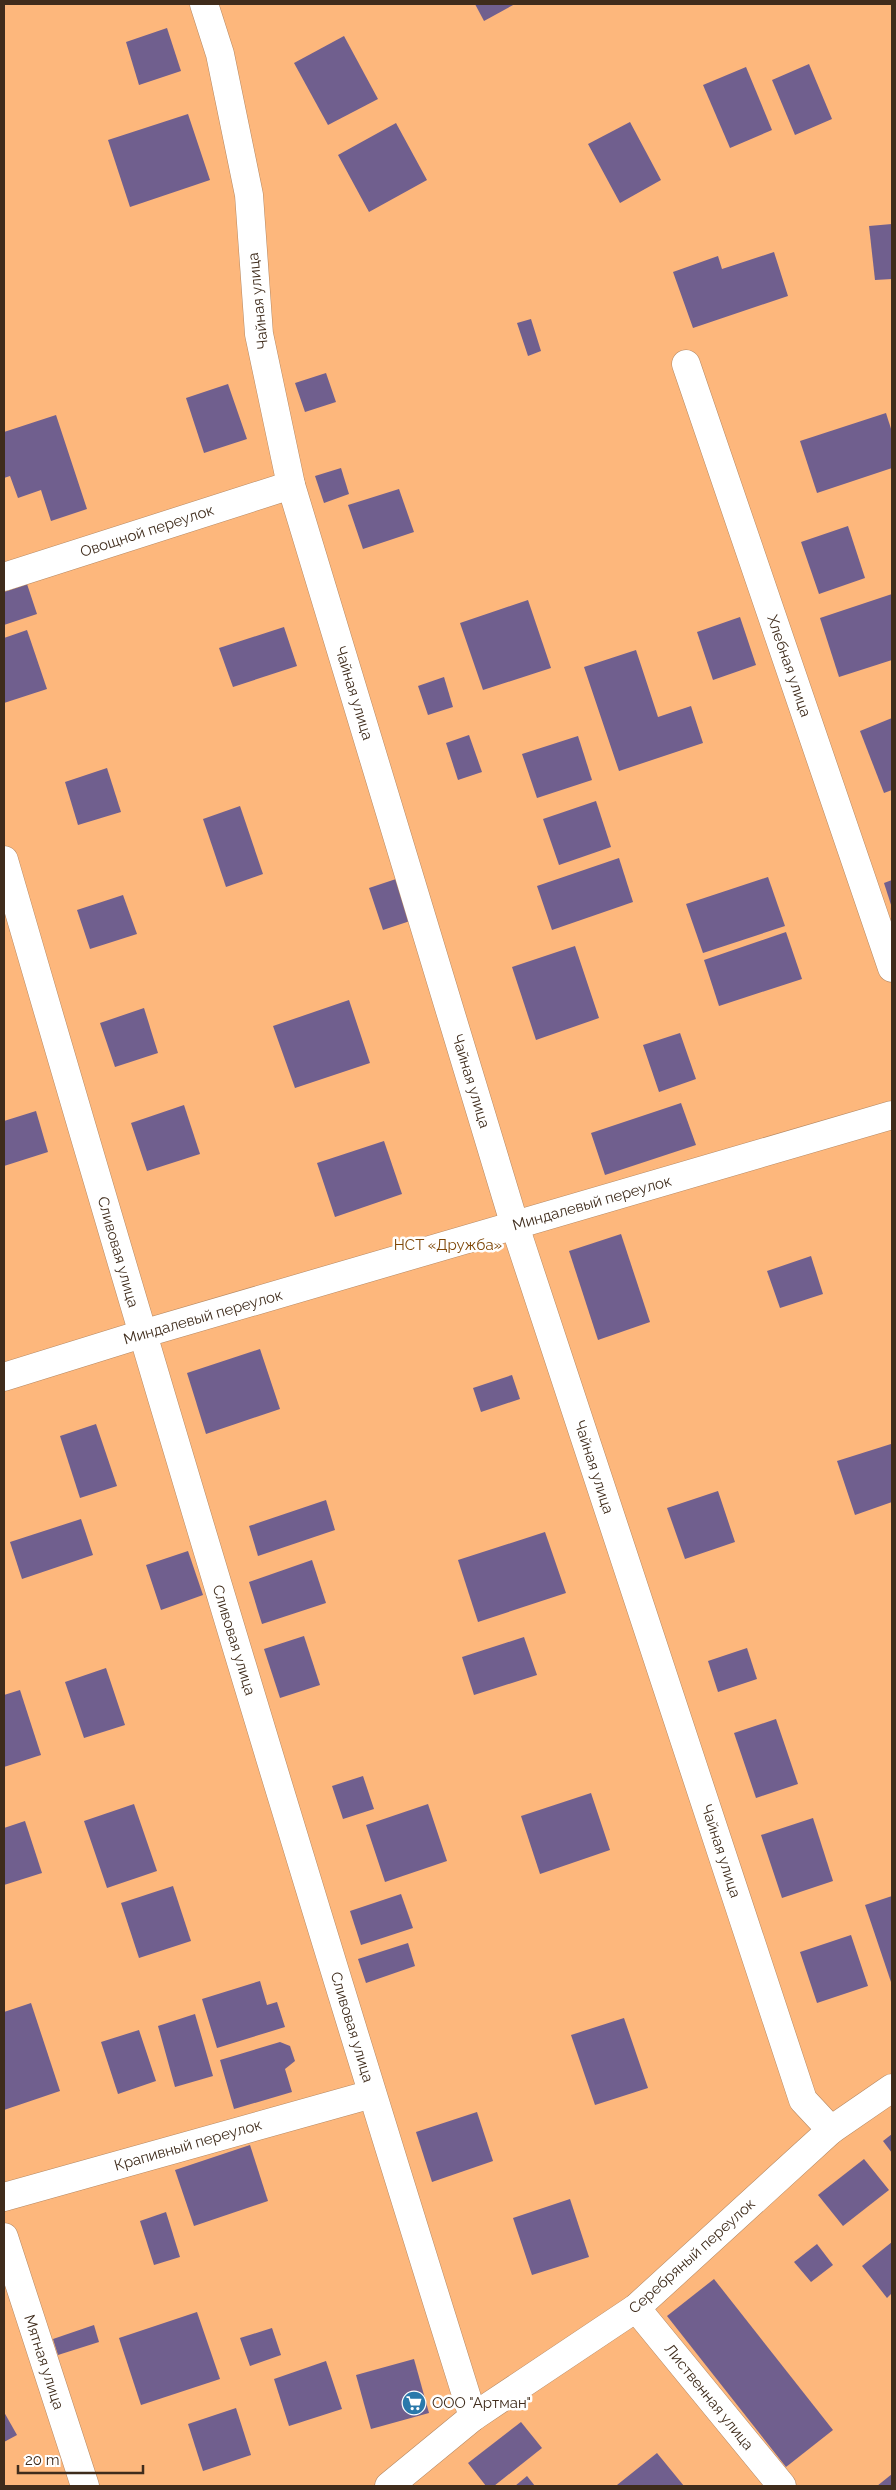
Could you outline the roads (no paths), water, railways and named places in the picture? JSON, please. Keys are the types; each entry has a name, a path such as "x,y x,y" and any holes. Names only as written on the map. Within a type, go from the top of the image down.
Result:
{"street":[{"name":"Чайная улица","path":"204,4 220,54 249,195 259,334 291,485 515,1226 803,2100 831,2130"},
{"name":"Хлебная улица","path":"686,364 892,968"},
{"name":"Овощной переулок","path":"4,577 291,485"},
{"name":"Сливовая улица","path":"4,860 142,1334 372,2094 473,2417"},
{"name":"Миндалевый переулок","path":"4,1377 142,1334 892,1114"},
{"name":"Серебряный переулок","path":"389,2486 473,2417 636,2308 831,2130 892,2088"},
{"name":"Крапивный переулок","path":"4,2197 372,2094"},
{"name":"Мятная улица","path":"4,2237 85,2486"},
{"name":"Лиственная улица","path":"636,2308 782,2486"}],"place":[{"name":"ООО \"Артман\"","path":"414,2403"}],"park label":[{"name":"НСТ «Дружба»","path":"448,1245"}]}
